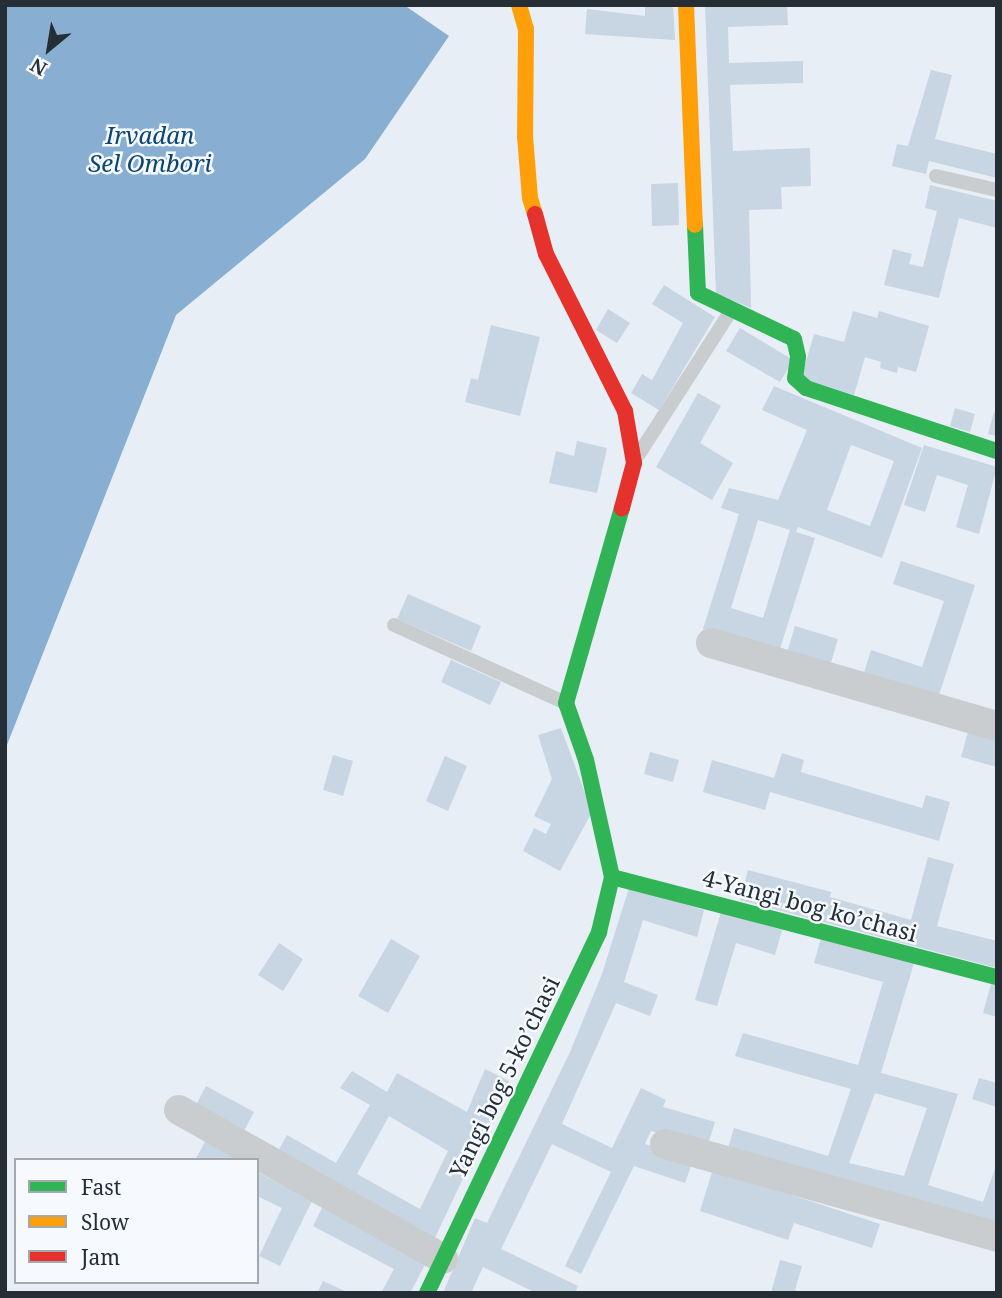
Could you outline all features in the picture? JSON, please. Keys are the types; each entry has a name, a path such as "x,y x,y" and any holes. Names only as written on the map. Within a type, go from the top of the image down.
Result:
{"street":[{"path":"519,5 526,29 528,57 525,136 530,198 546,254 625,411 634,463 566,703 586,760 612,877"},
{"path":"686,5 698,293 794,339 798,357 795,378 806,388 997,451"},
{"path":"711,643 997,726"},
{"name":"4-Yangi bog koʼchasi","path":"612,877 997,977"},
{"name":"Yangi bog 5-koʼchasi","path":"427,1293 599,932 612,877"},
{"path":"179,1110 443,1259"},
{"path":"665,1144 997,1237"}],"lane":[{"path":"936,176 997,190"},
{"path":"634,463 731,311"},
{"path":"394,625 566,703"}],"water":[{"name":"Irvadan Sel Ombori","path":"5,5 404,5 449,36 365,159 176,315 5,750"}],"building":[{"path":"645,5 673,5 675,40 585,34 587,9 645,16"},
{"path":"705,5 787,5 788,25 728,27 729,63 803,61 803,83 730,85 733,151 810,148 811,186 781,187 782,209 749,210 751,308 716,293"},
{"path":"931,70 952,75 935,139 997,154 997,178 929,161 926,174 892,166 897,144 908,146"},
{"path":"678,183 679,225 652,226 651,184"},
{"path":"930,185 997,201 997,228 959,218 939,298 884,285 893,249 912,254 909,264 923,267 937,211 925,208"},
{"path":"664,285 715,317 659,410 631,393 642,374 652,380 683,323 652,304"},
{"path":"608,309 630,323 617,343 596,330"},
{"path":"853,311 877,318 879,311 929,326 916,372 898,367 897,373 880,368 881,362 865,357 854,395 801,379 814,334 844,342"},
{"path":"491,325 540,337 520,416 465,402 471,378 478,380"},
{"path":"740,328 793,360 780,382 726,351"},
{"path":"774,386 922,448 882,558 798,527 796,532 815,538 779,652 703,629 739,514 721,508 729,488 778,500 807,430 762,410","holes":["851,445 894,461 870,526 827,510","758,520 790,530 763,618 731,608"]},
{"path":"698,393 721,406 700,443 733,463 712,500 656,467"},
{"path":"955,408 975,414 970,432 950,426"},
{"path":"994,412 997,413 997,436 988,434"},
{"path":"577,441 607,448 597,493 549,483 556,451 574,456"},
{"path":"924,445 997,467 979,534 956,527 968,485 937,475 925,512 904,505"},
{"path":"901,561 975,585 937,701 863,676 871,650 922,667 944,601 893,584"},
{"path":"408,594 481,626 471,651 397,619"},
{"path":"795,626 838,639 830,666 787,653"},
{"path":"451,660 501,682 490,705 441,682"},
{"path":"561,728 592,812 560,871 523,851 534,828 546,834 551,824 534,816 552,779 538,735"},
{"path":"968,732 997,741 997,767 961,757"},
{"path":"650,752 679,760 673,782 644,774"},
{"path":"782,753 804,760 801,772 922,808 926,795 950,802 939,841 770,792 765,810 703,792 712,760 774,778"},
{"path":"333,755 353,761 343,796 323,790"},
{"path":"445,756 467,766 448,811 426,801"},
{"path":"928,857 954,864 937,926 997,941 997,968 740,900 748,870 831,892 830,897 911,920"},
{"path":"629,888 704,910 697,937 643,920 624,982 658,995 650,1016 616,1003 562,1124 612,1148 641,1088 666,1100 663,1107 715,1122 707,1147 651,1131 645,1144 693,1160 685,1183 634,1166 581,1274 565,1266 611,1172 552,1144 501,1249 578,1286 575,1293 536,1293 483,1267 471,1293 443,1293 475,1218 487,1223 570,1052 602,974"},
{"path":"721,912 782,930 775,955 736,943 717,1006 695,1000"},
{"path":"821,938 914,963 881,1073 958,1094 928,1185 983,1202 997,1163 997,1229 727,1151 734,1128 828,1156 851,1089 735,1056 743,1033 858,1065 883,982 814,963","holes":["875,1093 927,1108 904,1176 849,1163"]},
{"path":"391,939 420,956 388,1013 358,996"},
{"path":"279,943 303,959 283,991 258,975"},
{"path":"991,984 997,986 997,1017 983,1013"},
{"path":"485,1069 509,1081 433,1242 277,1153 287,1135 336,1163 370,1105 340,1088 352,1071 387,1092 397,1073 467,1112","holes":["389,1116 448,1151 420,1209 357,1174"]},
{"path":"979,1078 997,1083 997,1107 972,1099"},
{"path":"206,1086 254,1112 244,1131 196,1105"},
{"path":"206,1140 238,1158 196,1158"},
{"path":"713,1169 880,1224 872,1248 794,1223 788,1240 700,1211"},
{"path":"259,1173 312,1201 280,1266 259,1256 282,1208 259,1197"},
{"path":"323,1206 427,1261 410,1293 381,1293 394,1269 313,1226"},
{"path":"780,1260 802,1266 795,1290 803,1293 771,1293"},
{"path":"323,1281 349,1293 317,1293"}],"traffic: fast":[{"path":"695,225 698,293 794,339 798,357 795,378 806,388 997,451"},
{"path":"427,1293 599,932 612,877 586,760 566,703 622,508"},
{"path":"612,877 997,977"}],"traffic: slow":[{"path":"519,5 526,29 525,136 530,198 535,214"},
{"path":"686,5 695,225"}],"traffic: jam":[{"path":"535,214 546,254 625,411 634,463 622,508"}]}
